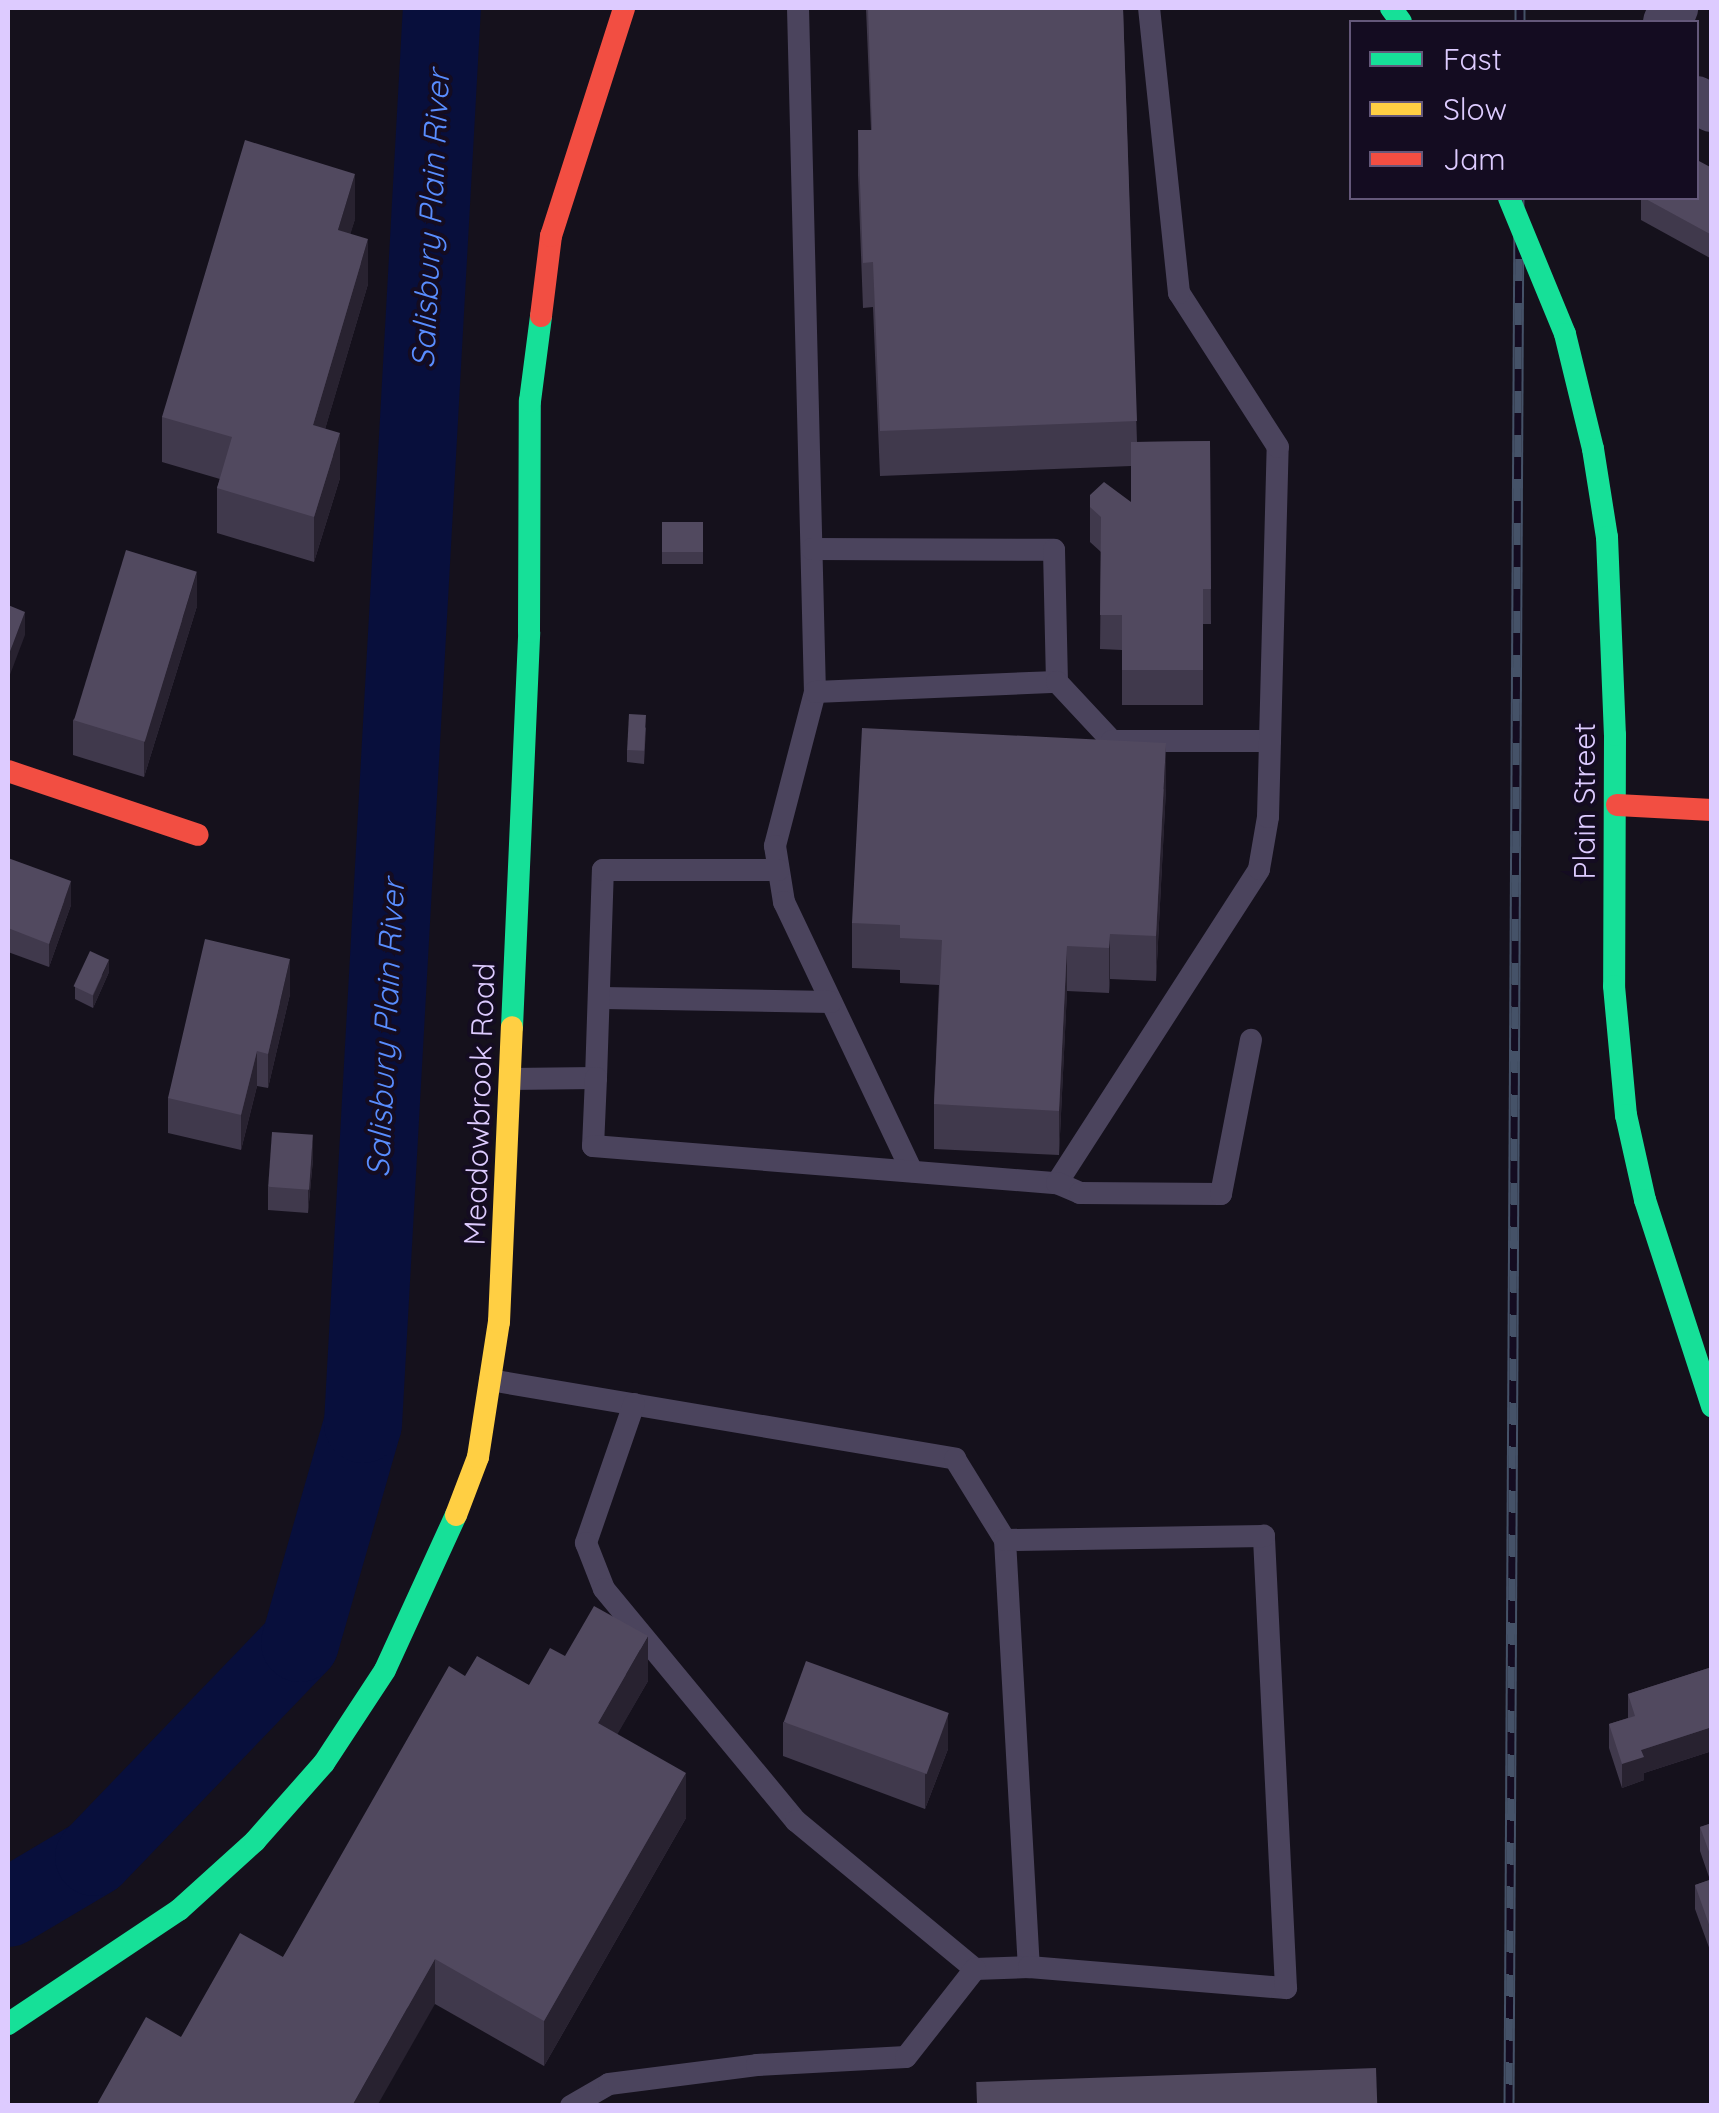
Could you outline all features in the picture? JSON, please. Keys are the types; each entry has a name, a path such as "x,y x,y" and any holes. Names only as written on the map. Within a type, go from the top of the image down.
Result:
{"street":[{"name":"Meadowbrook Road","path":"8,2024 179,1910 255,1842 324,1763 385,1670 435,1571 478,1457 500,1322 528,632 530,401 551,236 624,8"},
{"name":"Plain Street","path":"1510,200 1564,334 1593,449 1608,537 1617,805 1614,986 1626,1115 1657,1241 1712,1406"},
{"path":"8,771 198,835"},
{"path":"1617,805 1712,810"}],"lane":[{"path":"798,8 815,692 775,846 784,902 912,1170"},
{"path":"1058,1182 1259,869 1270,741 1278,447 1179,293 1149,8"},
{"path":"812,549 1054,550 1056,682 1112,740 1270,741"},
{"path":"815,692 1056,682"},
{"path":"778,870 603,870 603,998 593,1146 1058,1182 1080,1193 1221,1194 1251,1040"},
{"path":"603,998 832,1002"},
{"path":"510,1079 596,1078"},
{"path":"490,1380 955,1459 1005,1540 1030,1967"},
{"path":"634,1404 586,1544 604,1589 796,1821 975,1969 1030,1967 1286,1988 1264,1536 1005,1540"},
{"path":"571,2106 609,2084 757,2065 906,2057 975,1969"}],"building":[{"path":"868,8 1123,8 1137,421 880,431 873,262 863,263 858,130 872,130"},
{"path":"245,140 355,174 338,230 368,239 313,425 340,433 314,517 217,488 232,437 162,417"},
{"path":"1699,161 1712,168 1710,234 1648,200 1699,200"},
{"path":"1210,441 1211,589 1203,589 1203,670 1122,670 1122,615 1100,615 1101,517 1090,507 1090,495 1104,482 1131,502 1131,442"},
{"path":"662,522 703,522 703,552 662,552"},
{"path":"126,550 197,572 145,742 74,720"},
{"path":"8,605 25,612 8,657"},
{"path":"629,714 646,715 644,751 627,750"},
{"path":"862,728 1166,743 1156,936 1110,934 1109,948 1067,946 1059,1111 934,1104 942,940 900,938 900,925 852,923"},
{"path":"8,858 71,881 49,944 8,928"},
{"path":"205,939 290,959 268,1054 257,1051 241,1115 168,1098"},
{"path":"90,951 109,960 93,995 74,986"},
{"path":"272,1132 313,1135 309,1190 268,1187"},
{"path":"594,1606 648,1636 598,1723 686,1773 544,2021 435,1959 352,2106 96,2106 146,2017 181,2037 240,1933 283,1957 449,1666 465,1676 477,1656 529,1685 550,1648 565,1656"},
{"path":"806,1661 949,1713 927,1774 784,1722"},
{"path":"1712,1667 1712,1727 1641,1750 1644,1757 1622,1764 1609,1724 1635,1716 1628,1694"},
{"path":"1712,1823 1712,1860 1700,1827"},
{"path":"1712,1879 1712,1930 1711,1930 1695,1885"},
{"path":"1376,2068 1377,2106 977,2106 976,2082"}],"waterway":[{"name":"Salisbury Plain River","path":"8,1908 94,1857 300,1643 363,1424 442,8"}],"railway":[{"path":"1520,8 1520,20"},
{"path":"1509,2106 1519,200"}],"traffic: fast":[{"path":"1391,8 1400,20"},
{"path":"1510,200 1565,334 1593,449 1607,537 1615,735"},
{"path":"512,1027 529,632 530,401 541,316"},
{"path":"1615,735 1614,986 1626,1115 1645,1200 1712,1406"},
{"path":"8,2024 179,1910 255,1841 324,1763 385,1670 456,1515"}],"traffic: slow":[{"path":"456,1515 478,1457 499,1322 512,1027"}],"traffic: jam":[{"path":"541,316 551,236 624,8"},
{"path":"8,771 198,835"},
{"path":"1617,805 1712,810"}]}
